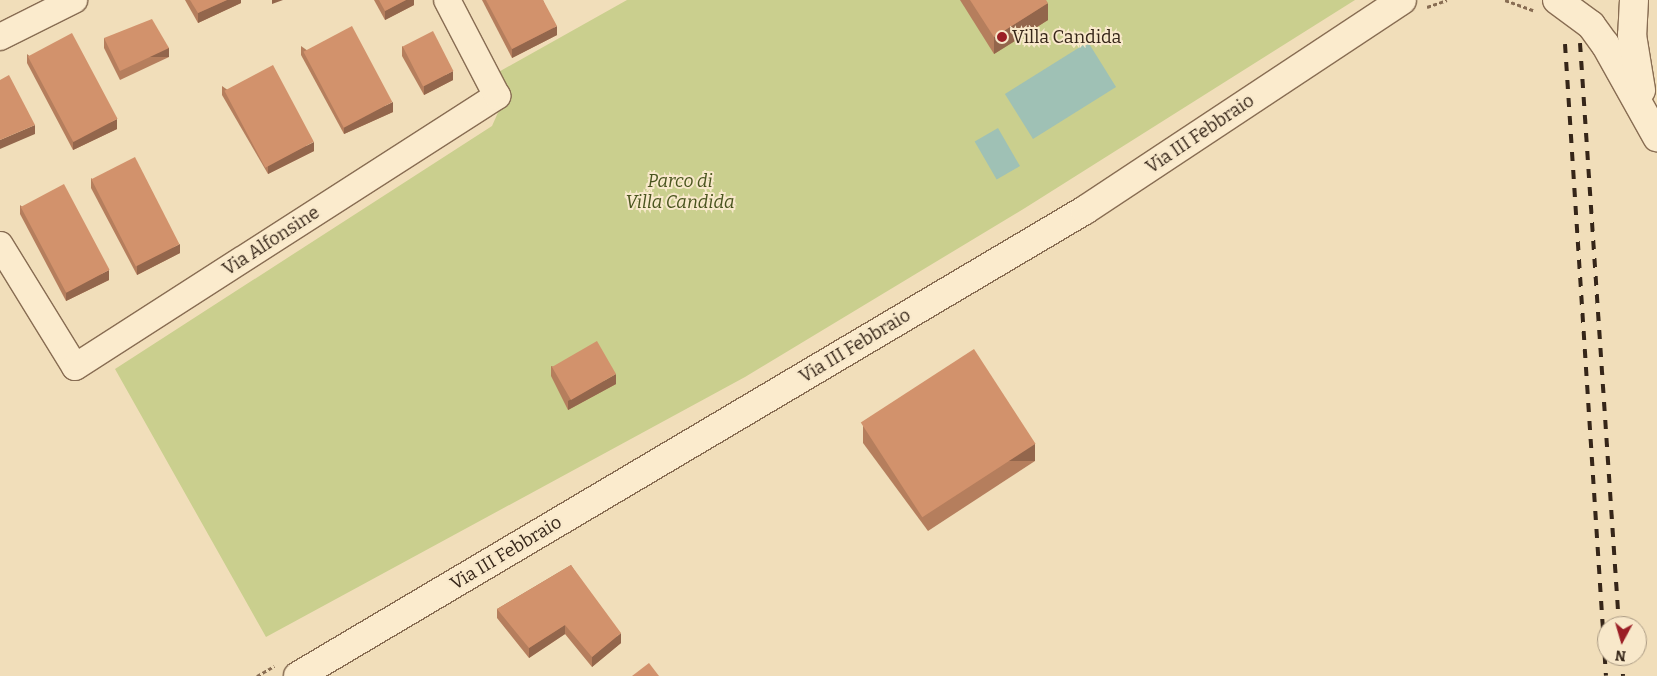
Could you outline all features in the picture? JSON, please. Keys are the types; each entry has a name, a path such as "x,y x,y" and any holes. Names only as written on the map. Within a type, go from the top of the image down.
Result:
{"main road":[{"path":"1557,0 1591,26 1605,44 1654,130"},
{"path":"1634,0 1637,76 1654,130"},
{"name":"Via III Febbraio","path":"298,676 1085,210 1411,5"}],"street":[{"path":"0,37 74,0"},
{"name":"Via Alfonsine","path":"0,245 75,368 497,96 447,0"}],"path":[{"path":"1411,5 1447,0"}],"green space":[{"name":"Parco di Villa Candida","path":"627,0 1355,0 1025,208 745,377 266,637 115,369 492,126 504,99 495,74"}],"water":[{"path":"1088,42 1116,87 1033,139 1005,94"},
{"path":"998,128 1020,166 997,180 975,142"}],"building":[{"path":"190,0 227,0 198,13"},
{"path":"379,0 406,0 385,11"},
{"path":"486,0 543,0 557,26 512,49"},
{"path":"970,0 1046,0 1048,3 994,37"},
{"path":"152,19 169,48 120,71 104,38"},
{"path":"352,26 392,102 344,128 303,52"},
{"path":"433,31 453,71 423,87 403,46"},
{"path":"72,33 118,119 73,142 28,56"},
{"path":"273,65 314,142 265,168 224,91"},
{"path":"9,75 35,125 0,140 0,80"},
{"path":"135,157 179,244 136,267 91,179"},
{"path":"64,184 110,270 66,293 21,207"},
{"path":"597,341 616,374 571,400 552,367"},
{"path":"974,349 1036,444 922,517 861,423"},
{"path":"571,565 621,633 592,657 565,625 529,648 497,609"},
{"path":"649,663 659,676 632,676"}],"railway":[{"path":"1580,43 1618,616"},
{"path":"1565,44 1606,676"},
{"path":"1622,666 1623,676"}],"place":[{"name":"Villa Candida","path":"1002,37"}]}
